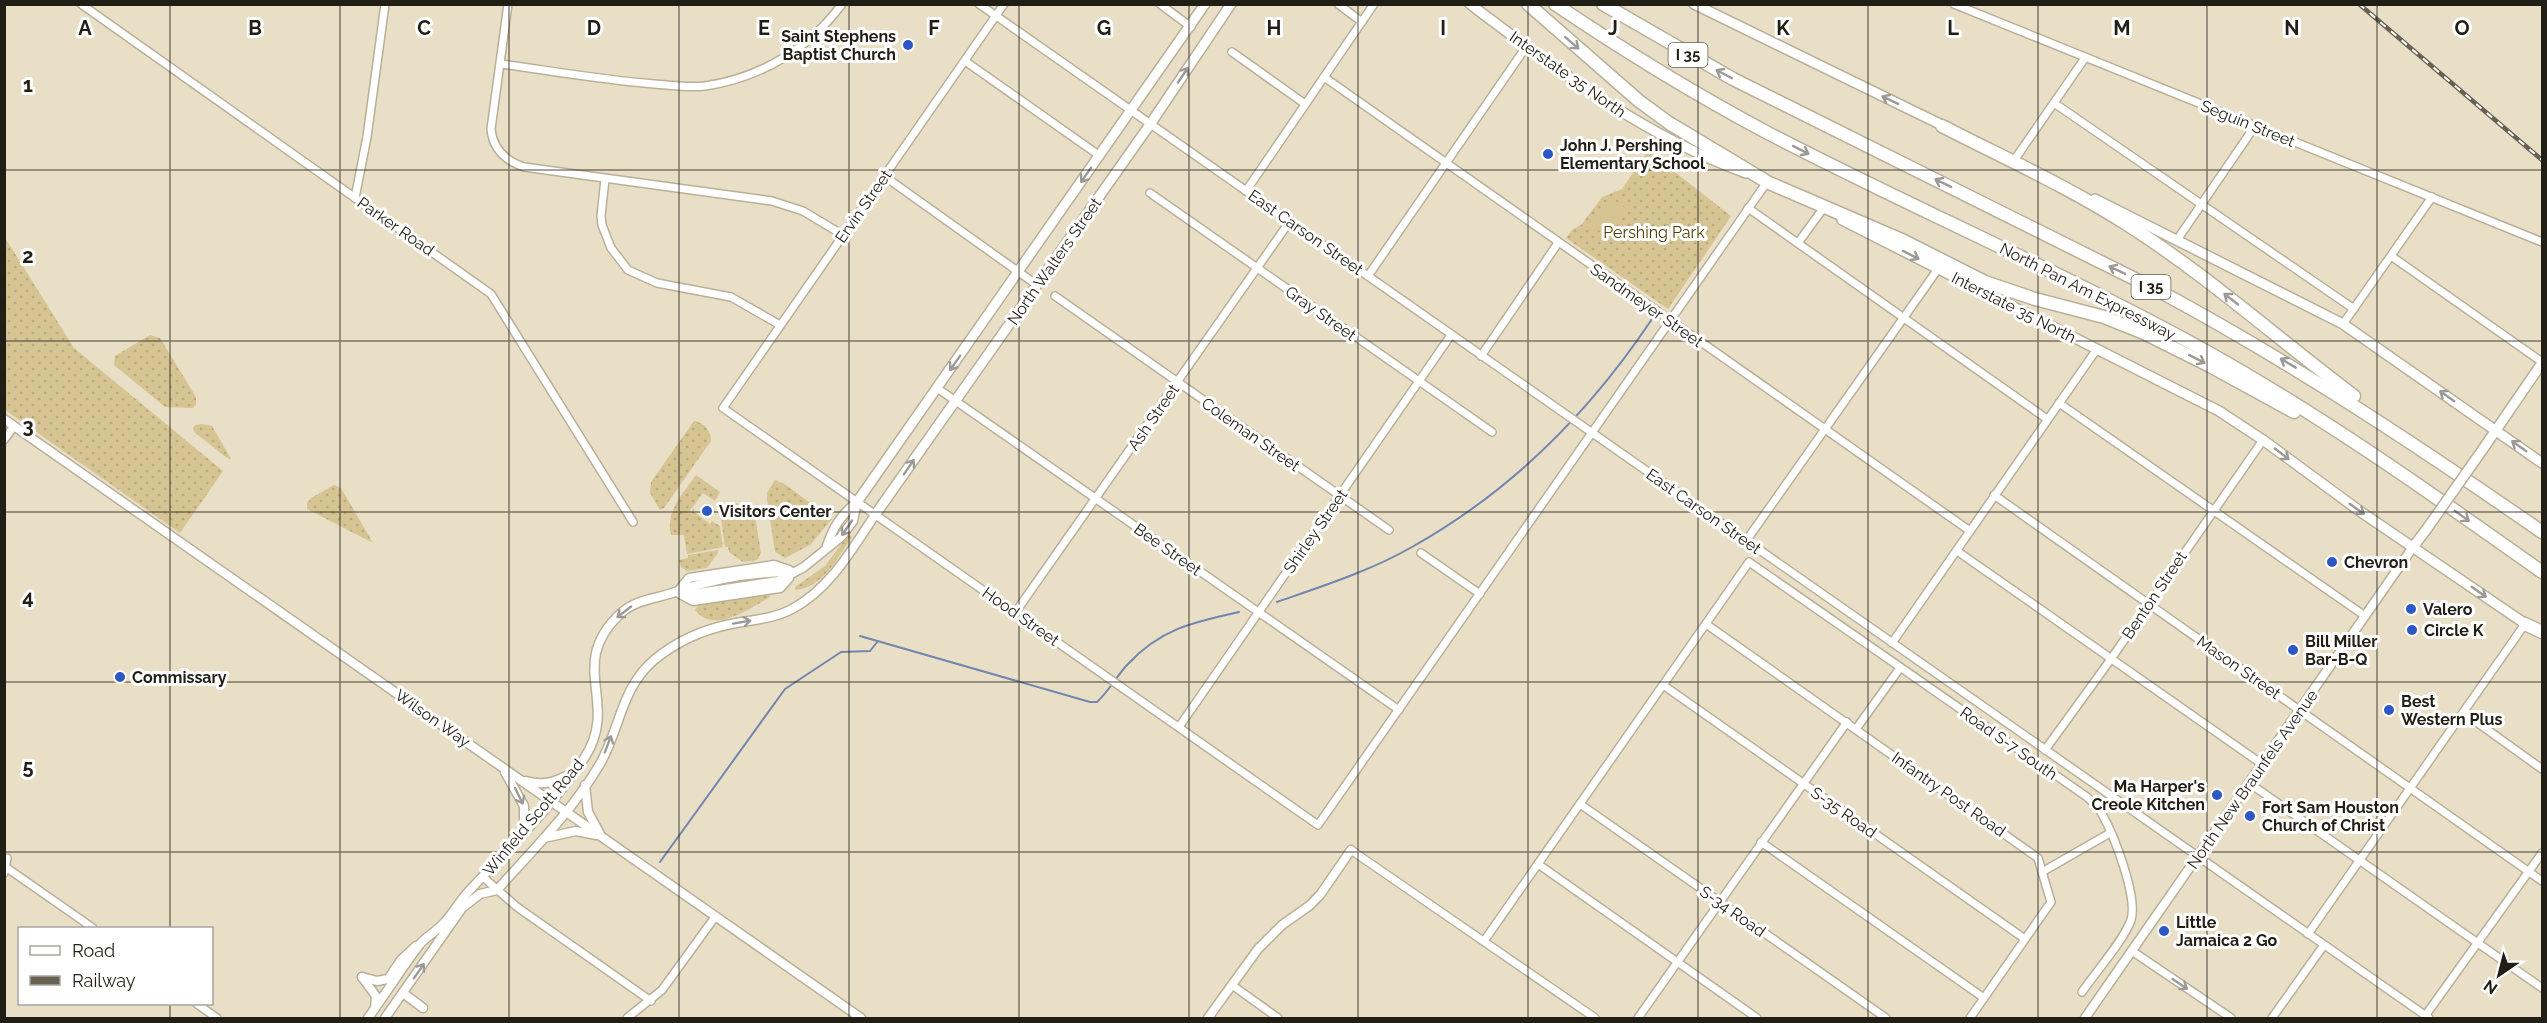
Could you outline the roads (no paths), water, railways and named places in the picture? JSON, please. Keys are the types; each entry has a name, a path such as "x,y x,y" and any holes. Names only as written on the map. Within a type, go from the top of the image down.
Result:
{"highway":[{"path":"1528,4 1639,101 1669,123 1766,181 1904,241 1985,282 2103,317 2144,333 2238,381 2397,470"},
{"name":"North Pan Am Expressway","path":"1555,4 1633,56 1765,131 2200,348 2284,397 2397,470 2542,572"},
{"name":"North Pan Am Expressway","path":"1603,4 1698,60 1776,101 2159,291 2225,327 2324,385 2443,463 2542,532"},
{"path":"1942,126 2090,202 2130,226 2197,272 2443,463"},
{"path":"2525,624 2542,634"}],"main road":[{"name":"North Walters Street","path":"857,502 1133,111 1205,4"},
{"name":"North Walters Street","path":"875,515 1151,123 1231,4"},
{"name":"Interstate 35 North","path":"1470,4 1526,47 1627,116 1726,166 1766,181 2219,411 2525,624"},
{"path":"1694,4 1942,126 2015,159 2343,324 2542,463"},
{"name":"North New Braunfels Avenue","path":"2413,547 2542,362"}],"street":[{"name":"Parker Road","path":"81,4 491,294 633,522"},
{"path":"356,198 386,4"},
{"path":"508,4 491,129 495,145 506,158 524,167 788,204 843,235"},
{"path":"501,64 633,82 705,86 749,74 784,59 816,35 842,4"},
{"name":"East Carson Street","path":"979,4 2427,1017"},
{"name":"Ervin Street","path":"723,408 1004,4"},
{"path":"1160,4 1191,27"},
{"path":"1338,4 1362,22"},
{"path":"1246,191 1374,4"},
{"name":"Seguin Street","path":"1954,4 2542,242"},
{"path":"1368,276 1526,47"},
{"path":"1232,52 1305,104"},
{"path":"2015,159 2085,58"},
{"path":"965,61 1100,156"},
{"name":"Sandmeyer Street","path":"1324,77 1970,531"},
{"path":"2054,103 2354,309"},
{"path":"2177,240 2255,126"},
{"path":"884,176 1037,285"},
{"path":"605,179 602,225 610,248 628,270 641,278 657,283 731,297 780,325"},
{"path":"1399,710 1766,181"},
{"name":"Gray Street","path":"1149,193 1492,432"},
{"path":"2343,324 2432,197"},
{"path":"1748,208 2048,419"},
{"path":"1798,243 1821,210"},
{"name":"Ash Street","path":"1015,612 1290,221"},
{"path":"1481,356 1558,243"},
{"path":"2391,256 2542,362"},
{"path":"1746,541 1938,269"},
{"name":"Coleman Street","path":"1055,296 1389,530"},
{"name":"Shirley Street","path":"1179,727 1451,334"},
{"path":"1892,643 2097,349"},
{"name":"Bee Street","path":"938,388 1399,710"},
{"path":"2059,403 2365,616"},
{"name":"Hood Street","path":"723,408 1318,825 1399,710"},
{"name":"Wilson Way","path":"4,419 861,1018"},
{"path":"4,440 14,426"},
{"name":"Benton Street","path":"2045,750 2263,440"},
{"name":"Mason Street","path":"1994,495 2542,881"},
{"path":"677,592 692,594 778,581 816,558 827,546 841,537 853,521 857,502"},
{"name":"Winfield Scott Road","path":"497,890 566,812 600,764 625,699 638,677 653,661 672,646 699,632 773,617 792,609 830,579 875,515"},
{"name":"North New Braunfels Avenue","path":"2085,1018 2413,547"},
{"path":"1957,551 2262,764"},
{"path":"1421,553 1480,594"},
{"name":"Road S-7 South","path":"1706,624 1749,562 2087,797 2102,813 2123,866 2130,890 2132,914 2124,932 2082,992"},
{"path":"677,592 689,578 774,565 794,572"},
{"name":"Winfield Scott Road","path":"368,1018 421,942 443,924 468,892 551,801 594,740 599,724 593,661 603,633 622,612 631,606 654,596 677,592"},
{"path":"1484,941 1706,624"},
{"name":"Infantry Post Road","path":"1706,624 2034,854 2051,902 1970,1018"},
{"path":"2308,934 2525,624"},
{"path":"1856,729 1900,668"},
{"name":"S-35 Road","path":"1663,685 2025,939"},
{"path":"2464,713 2542,769"},
{"path":"1638,1018 1846,722"},
{"path":"501,766 524,806 524,830"},
{"path":"520,779 542,784 554,783 573,772"},
{"path":"2248,783 2542,988"},
{"path":"585,785 588,812 602,837"},
{"name":"S-34 Road","path":"1580,804 1886,1018"},
{"path":"543,838 576,831 602,837"},
{"path":"2042,872 2110,833"},
{"path":"1761,842 1984,998"},
{"path":"1208,1018 1268,937 1320,895 1351,850 1595,1018"},
{"path":"2427,1017 2542,853"},
{"path":"7,858 6,870 92,927"},
{"path":"1538,864 1757,1018"},
{"path":"483,877 497,890 651,1001"},
{"path":"385,1018 462,908 480,894 497,890"},
{"path":"627,1018 662,990 715,916"},
{"path":"375,1010 376,996 362,977 377,981 388,979 410,949 421,942"},
{"path":"2272,1018 2324,945"},
{"path":"2132,951 2230,1018"},
{"path":"1232,985 1278,1018"},
{"path":"403,993 423,1008"},
{"path":"198,1005 217,1018"}],"waterway":[{"path":"1277,602 1396,556 1448,525 1482,501 1515,475 1575,418 1628,353 1652,319"},
{"path":"860,636 1090,702 1097,702 1127,665 1152,643 1192,624 1239,612"},
{"path":"660,862 785,689 841,652 870,651 878,641"}],"railway":[{"path":"2359,4 2542,160"}],"place":[{"name":"Saint Stephens Baptist Church","path":"908,45"},
{"name":"John J. Pershing Elementary School","path":"1548,154"},
{"name":"Visitors Center","path":"707,511"},
{"name":"Chevron","path":"2332,562"},
{"name":"Valero","path":"2411,609"},
{"name":"Circle K","path":"2412,630"},
{"name":"Bill Miller Bar-B-Q","path":"2293,650"},
{"name":"Commissary","path":"120,677"},
{"name":"Best Western Plus","path":"2389,710"},
{"name":"Ma Harper's Creole Kitchen","path":"2217,795"},
{"name":"Fort Sam Houston Church of Christ","path":"2250,816"},
{"name":"Little Jamaica 2 Go","path":"2164,931"}],"park label":[{"name":"Pershing Park","path":"1654,232"}]}
